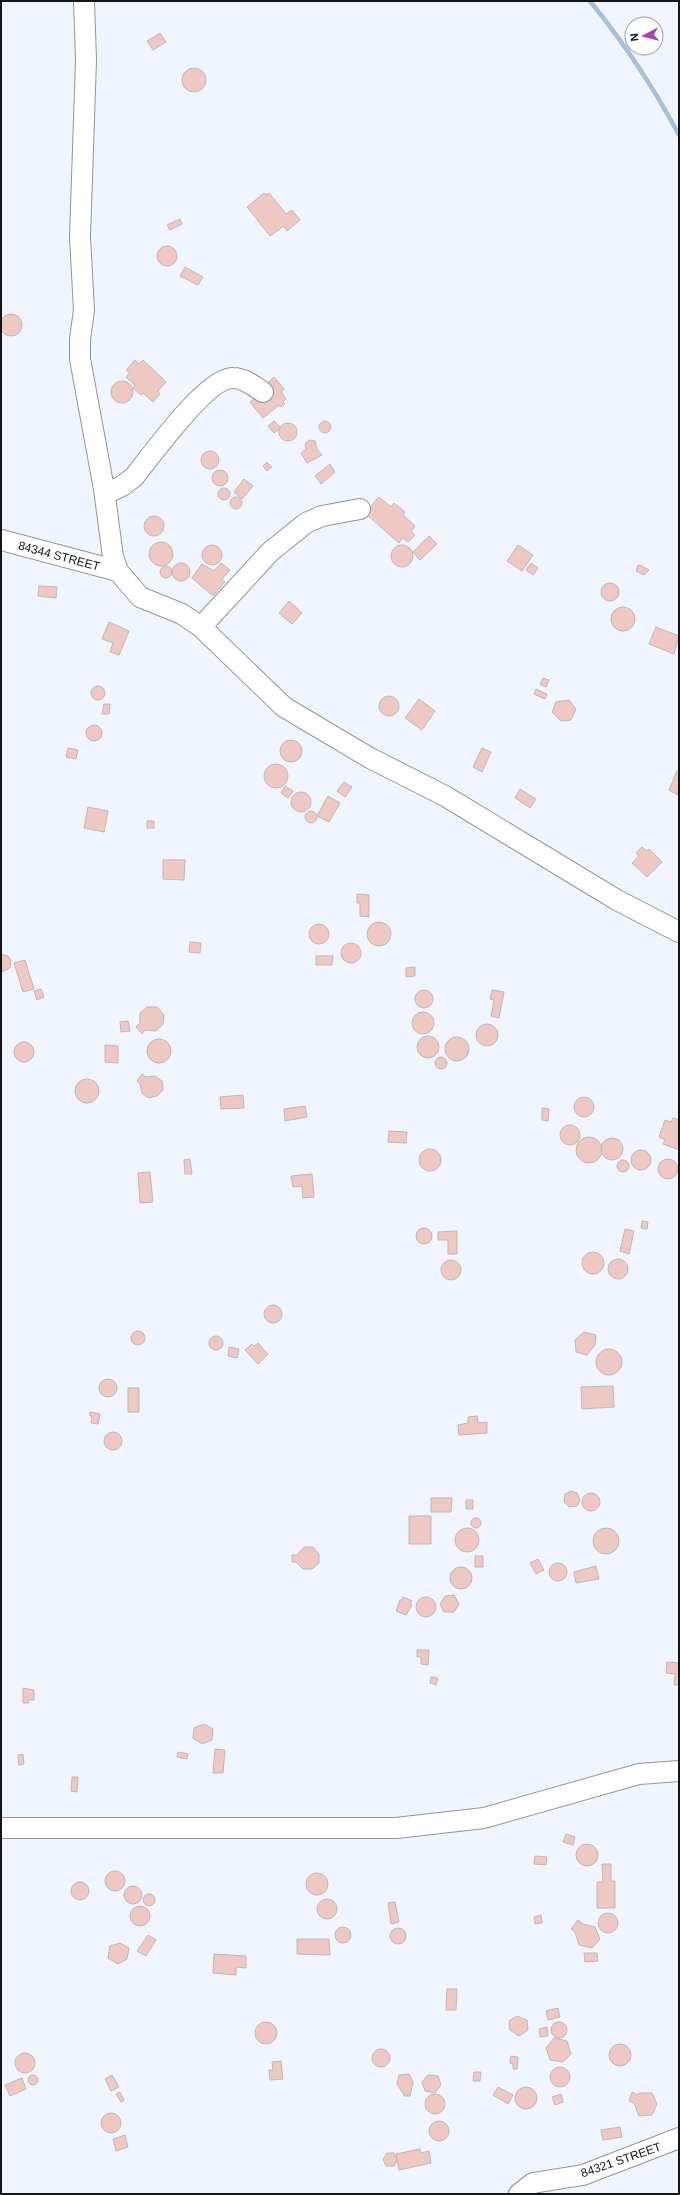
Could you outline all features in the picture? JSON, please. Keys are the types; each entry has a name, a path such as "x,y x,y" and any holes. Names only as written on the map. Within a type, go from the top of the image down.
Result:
{"street":[{"path":"84,1 86,60 80,237 84,310 80,339 80,359 105,494 110,541 118,571 140,597 182,614 201,627 284,707 370,758 445,796 617,900 679,932"},
{"path":"105,494 122,486 134,477 192,405 222,380 232,378 242,379 263,392"},
{"path":"201,627 270,552 306,523 322,516 360,509"},
{"name":"84344 STREET","path":"1,540 118,571"},
{"path":"1,1828 396,1828 484,1818 639,1774 679,1771"},
{"name":"84321 STREET","path":"519,2194 533,2183 583,2174 679,2138"}],"building":[{"path":"160,33 166,42 153,50 147,41"},
{"path":"194,68 203,71 206,80 203,89 194,92 185,89 182,80 185,71"},
{"path":"264,193 266,195 269,193 286,214 292,210 300,220 287,231 284,226 270,236 247,207"},
{"path":"180,219 182,224 170,230 167,225"},
{"path":"167,246 174,249 177,256 174,263 167,266 160,263 157,256 160,249"},
{"path":"185,267 203,277 198,285 180,276"},
{"path":"11,314 19,317 22,325 19,333 11,336 3,333 0,325 3,317"},
{"path":"135,360 139,364 143,360 166,382 158,391 160,394 153,402 143,393 141,395 133,388 135,385 126,377 130,373 126,370"},
{"path":"274,377 284,389 281,392 286,399 283,402 285,404 281,407 279,405 263,418 250,402 261,393 259,390"},
{"path":"122,381 126,382 132,388 132,396 126,402 122,403 118,402 112,396 111,392 112,388 118,382"},
{"path":"274,421 281,428 274,433 268,426"},
{"path":"327,421 330,422 330,432 323,433 320,432 319,425 320,422"},
{"path":"284,423 292,423 297,428 295,439 292,441 284,441 279,436 279,428"},
{"path":"309,440 315,441 317,449 322,455 307,463 301,453 306,449 305,444"},
{"path":"210,451 216,454 219,460 216,466 210,469 204,466 201,460 204,454"},
{"path":"267,462 272,467 267,471 263,466"},
{"path":"330,464 335,472 321,484 315,476"},
{"path":"220,470 226,472 228,478 226,484 220,486 214,484 212,478 214,472"},
{"path":"244,479 253,486 242,499 234,492"},
{"path":"222,488 226,488 230,494 226,500 222,500 218,496 218,492"},
{"path":"234,497 238,497 242,503 238,509 234,509 230,505 230,501"},
{"path":"379,497 391,507 394,503 405,512 403,515 415,526 411,531 415,535 408,542 403,538 399,543 365,513"},
{"path":"150,516 158,516 164,522 164,530 158,536 150,536 144,530 144,522"},
{"path":"429,536 437,544 420,560 413,552"},
{"path":"156,542 166,542 173,549 173,559 166,566 156,566 149,559 149,549"},
{"path":"212,545 219,548 222,555 219,562 212,565 205,562 202,555 205,548"},
{"path":"402,545 410,548 413,556 410,564 402,567 394,564 391,556 394,548"},
{"path":"518,545 533,555 522,571 507,561"},
{"path":"177,563 185,563 190,568 188,579 185,581 177,581 172,576 172,568"},
{"path":"221,563 230,570 222,579 225,582 213,596 192,578 202,564 214,571"},
{"path":"531,563 538,568 533,575 526,570"},
{"path":"638,565 649,570 644,575 636,571"},
{"path":"168,566 171,567 171,577 164,578 161,577 160,570 161,567"},
{"path":"606,583 614,583 619,588 617,599 614,601 606,601 601,596 601,588"},
{"path":"39,586 57,587 56,598 38,596"},
{"path":"289,601 302,613 292,624 279,613"},
{"path":"623,607 631,611 635,619 631,627 623,631 615,627 611,619 615,611"},
{"path":"109,622 129,631 119,655 110,652 113,643 102,639"},
{"path":"656,627 679,636 674,654 649,644"},
{"path":"543,678 549,680 546,687 540,684"},
{"path":"98,686 103,688 105,693 103,698 98,700 93,698 91,693 93,688"},
{"path":"536,689 547,694 545,699 534,694"},
{"path":"389,696 396,699 399,706 396,713 389,716 382,713 379,706 382,699"},
{"path":"419,699 435,711 422,730 405,718"},
{"path":"569,700 576,709 571,720 561,721 552,712 556,702"},
{"path":"104,704 110,704 109,714 102,714"},
{"path":"91,725 97,725 102,730 100,739 97,741 91,741 86,736 86,730"},
{"path":"291,740 299,743 302,751 299,759 291,762 283,759 280,751 283,743"},
{"path":"68,748 78,750 76,759 66,757"},
{"path":"482,748 491,752 482,772 473,767"},
{"path":"276,764 281,765 287,771 287,781 281,787 276,788 271,787 265,781 264,776 265,771 271,765"},
{"path":"677,771 679,771 678,795 669,790"},
{"path":"344,782 352,787 345,797 337,791"},
{"path":"285,786 293,791 288,798 281,793"},
{"path":"520,789 536,799 530,808 515,798"},
{"path":"297,792 305,792 311,798 311,806 305,812 297,812 291,806 291,798"},
{"path":"328,796 340,803 329,822 317,816"},
{"path":"88,807 108,811 104,832 84,828"},
{"path":"309,811 313,811 317,817 313,823 309,823 305,819 305,815"},
{"path":"147,821 154,821 154,828 147,828"},
{"path":"642,847 647,851 649,849 662,862 647,877 632,863 639,856 636,853"},
{"path":"163,860 185,860 184,880 163,879"},
{"path":"357,894 369,895 369,917 360,916 360,903 357,903"},
{"path":"379,922 388,925 391,934 388,943 379,946 370,943 367,934 370,925"},
{"path":"319,924 326,927 329,934 326,941 319,944 312,941 309,934 312,927"},
{"path":"190,942 201,943 200,953 189,952"},
{"path":"347,943 355,943 361,949 361,957 355,963 347,963 341,957 341,949"},
{"path":"1,954 8,956 11,961 10,968 2,972"},
{"path":"316,956 333,956 332,965 316,965"},
{"path":"25,960 34,989 23,992 14,963"},
{"path":"415,967 415,976 406,977 406,968"},
{"path":"41,989 44,997 37,1000 34,991"},
{"path":"420,990 428,990 433,995 431,1006 428,1008 420,1008 415,1003 415,995"},
{"path":"492,990 504,992 499,1018 491,1016 494,1000 490,999"},
{"path":"147,1007 157,1007 164,1015 163,1024 156,1031 145,1030 142,1034 136,1027 140,1023 140,1013"},
{"path":"423,1012 427,1013 433,1019 433,1027 427,1033 423,1034 419,1033 413,1027 412,1023 413,1019 419,1013"},
{"path":"128,1021 130,1031 121,1032 120,1022"},
{"path":"487,1024 495,1027 498,1035 495,1043 487,1046 479,1043 476,1035 479,1027"},
{"path":"428,1036 432,1037 438,1043 438,1051 432,1057 428,1058 424,1057 418,1051 417,1047 418,1043 424,1037"},
{"path":"457,1037 466,1040 469,1049 466,1058 457,1061 448,1058 445,1049 448,1040"},
{"path":"159,1039 168,1042 171,1051 168,1060 159,1063 150,1060 147,1051 150,1042"},
{"path":"24,1042 31,1045 34,1052 31,1059 24,1062 17,1059 14,1052 17,1045"},
{"path":"105,1045 118,1046 118,1063 105,1062"},
{"path":"439,1057 443,1057 447,1063 443,1069 439,1069 435,1065 435,1061"},
{"path":"142,1074 146,1077 155,1076 162,1081 163,1090 157,1096 148,1098 142,1093 140,1084 137,1081"},
{"path":"87,1079 95,1083 99,1091 95,1099 87,1103 79,1099 75,1091 79,1083"},
{"path":"243,1095 244,1108 221,1109 220,1097"},
{"path":"584,1097 591,1100 594,1107 591,1114 584,1117 577,1114 574,1107 577,1100"},
{"path":"305,1106 307,1117 285,1121 284,1109"},
{"path":"542,1108 549,1109 548,1121 542,1120"},
{"path":"673,1118 679,1120 679,1150 663,1144 665,1140 659,1137 665,1120 671,1122"},
{"path":"570,1125 577,1128 580,1135 577,1142 570,1145 563,1142 560,1135 563,1128"},
{"path":"389,1131 407,1132 406,1143 388,1142"},
{"path":"589,1137 598,1141 602,1150 598,1159 589,1163 580,1159 576,1150 580,1141"},
{"path":"612,1138 620,1141 623,1149 620,1157 612,1160 604,1157 601,1149 604,1141"},
{"path":"430,1149 438,1152 441,1160 438,1168 430,1171 422,1168 419,1160 422,1152"},
{"path":"641,1150 648,1153 651,1160 648,1167 641,1170 634,1167 631,1160 634,1153"},
{"path":"190,1159 192,1174 185,1174 184,1160"},
{"path":"664,1159 672,1159 678,1165 678,1173 672,1179 664,1179 658,1173 658,1165"},
{"path":"623,1160 627,1162 629,1166 627,1170 623,1172 619,1170 617,1166 619,1162"},
{"path":"150,1172 153,1202 140,1203 138,1173"},
{"path":"312,1174 314,1197 303,1198 302,1186 293,1187 291,1176"},
{"path":"642,1221 648,1222 647,1229 641,1228"},
{"path":"424,1228 431,1233 432,1236 427,1243 424,1244 417,1239 416,1236 421,1229"},
{"path":"625,1229 634,1231 629,1254 620,1251"},
{"path":"457,1231 457,1254 448,1254 448,1240 438,1240 438,1232"},
{"path":"593,1252 601,1255 604,1263 601,1271 593,1274 585,1271 582,1263 585,1255"},
{"path":"618,1259 625,1262 628,1269 625,1276 618,1279 611,1276 608,1269 611,1262"},
{"path":"451,1260 458,1263 461,1270 458,1277 451,1280 444,1277 441,1270 444,1263"},
{"path":"273,1305 279,1308 282,1314 279,1320 273,1323 267,1320 264,1314 267,1308"},
{"path":"138,1331 143,1333 145,1338 143,1343 138,1345 133,1343 131,1338 133,1333"},
{"path":"584,1332 596,1335 595,1345 587,1355 576,1352 575,1340"},
{"path":"213,1336 219,1336 223,1340 223,1346 219,1350 213,1350 209,1346 209,1340"},
{"path":"258,1343 268,1354 258,1364 245,1350 252,1344 254,1346"},
{"path":"229,1347 239,1349 237,1358 228,1356"},
{"path":"609,1349 618,1353 622,1362 618,1371 609,1375 600,1371 596,1362 600,1353"},
{"path":"108,1379 114,1382 117,1388 114,1394 108,1397 102,1394 99,1388 102,1382"},
{"path":"613,1386 614,1407 582,1409 581,1387"},
{"path":"128,1388 139,1388 139,1412 128,1412"},
{"path":"90,1412 100,1414 98,1424 91,1423 92,1416 90,1416"},
{"path":"477,1416 478,1423 487,1422 487,1433 459,1435 458,1425 468,1423 468,1417"},
{"path":"109,1432 117,1432 122,1437 120,1448 117,1450 109,1450 104,1445 104,1437"},
{"path":"571,1491 577,1493 580,1500 577,1506 569,1507 564,1502 565,1494"},
{"path":"591,1493 597,1496 600,1502 597,1508 591,1511 585,1508 582,1502 585,1496"},
{"path":"431,1498 452,1498 451,1512 431,1512"},
{"path":"466,1500 473,1500 473,1509 466,1509"},
{"path":"409,1516 431,1516 431,1544 409,1544"},
{"path":"474,1518 478,1518 480,1519 480,1527 474,1528 471,1525 471,1521"},
{"path":"467,1528 475,1532 479,1540 475,1548 467,1552 459,1548 455,1540 459,1532"},
{"path":"606,1528 615,1532 619,1541 615,1550 606,1554 597,1550 593,1541 597,1532"},
{"path":"304,1547 313,1547 319,1554 319,1563 312,1569 303,1569 296,1562 292,1562 292,1555 297,1555"},
{"path":"475,1556 483,1556 483,1567 475,1567"},
{"path":"538,1559 544,1570 536,1574 530,1563"},
{"path":"554,1563 562,1563 567,1568 565,1579 562,1581 554,1581 549,1576 549,1568"},
{"path":"596,1566 599,1579 576,1583 574,1572"},
{"path":"461,1567 465,1568 471,1574 471,1582 465,1588 461,1589 457,1588 451,1582 450,1578 451,1574 457,1568"},
{"path":"454,1595 459,1604 454,1612 444,1612 440,1604 445,1596"},
{"path":"403,1597 412,1601 410,1604 412,1605 406,1615 396,1611 400,1600 402,1600"},
{"path":"426,1597 433,1600 436,1607 433,1614 426,1617 419,1614 416,1607 419,1600"},
{"path":"417,1650 429,1650 428,1665 421,1664 421,1657 417,1657"},
{"path":"667,1662 679,1663 679,1685 674,1685 675,1674 666,1673"},
{"path":"431,1677 438,1678 436,1685 430,1683"},
{"path":"23,1688 34,1690 34,1700 28,1700 29,1703 23,1703"},
{"path":"204,1724 213,1729 212,1740 202,1744 193,1738 194,1728"},
{"path":"215,1749 225,1750 223,1773 213,1773"},
{"path":"178,1752 188,1754 187,1759 177,1757"},
{"path":"23,1754 24,1764 19,1765 18,1755"},
{"path":"72,1777 78,1777 77,1792 71,1791"},
{"path":"566,1834 575,1837 573,1845 563,1842"},
{"path":"587,1844 595,1847 598,1855 595,1863 587,1866 579,1863 576,1855 579,1847"},
{"path":"535,1856 547,1857 546,1865 534,1864"},
{"path":"602,1864 611,1864 611,1881 615,1881 615,1908 597,1908 597,1882 603,1882"},
{"path":"111,1871 119,1871 125,1877 125,1885 119,1891 111,1891 105,1885 105,1877"},
{"path":"317,1873 325,1876 328,1884 325,1892 317,1895 309,1892 306,1884 309,1876"},
{"path":"76,1882 84,1882 89,1887 87,1898 84,1900 76,1900 71,1895 71,1887"},
{"path":"133,1886 139,1889 142,1895 139,1901 133,1904 127,1901 124,1895 127,1889"},
{"path":"149,1894 153,1896 155,1900 153,1904 149,1906 145,1904 143,1900 145,1896"},
{"path":"323,1899 331,1899 337,1905 337,1913 331,1919 323,1919 317,1913 317,1905"},
{"path":"395,1902 399,1922 391,1924 388,1903"},
{"path":"140,1906 147,1909 150,1916 147,1923 140,1926 133,1923 130,1916 133,1909"},
{"path":"608,1913 615,1916 618,1923 615,1930 608,1933 601,1930 598,1923 601,1916"},
{"path":"541,1915 542,1923 535,1924 534,1917"},
{"path":"578,1920 583,1924 595,1927 600,1939 592,1948 579,1945 575,1932 571,1929"},
{"path":"340,1927 346,1927 351,1932 349,1941 346,1943 340,1943 335,1938 335,1932"},
{"path":"395,1928 401,1928 406,1933 404,1942 401,1944 395,1944 390,1939 390,1933"},
{"path":"148,1935 156,1940 146,1956 137,1951"},
{"path":"297,1939 329,1939 330,1955 297,1954"},
{"path":"120,1943 129,1948 127,1959 118,1964 108,1958 110,1946"},
{"path":"584,1953 597,1953 598,1961 585,1962"},
{"path":"214,1954 246,1956 246,1968 236,1967 236,1975 213,1973"},
{"path":"447,1989 457,1989 456,2010 446,2010"},
{"path":"558,2008 560,2017 548,2020 546,2011"},
{"path":"517,2016 527,2020 528,2030 519,2036 510,2030 509,2021"},
{"path":"266,2022 274,2025 277,2033 274,2041 266,2044 258,2041 255,2033 258,2025"},
{"path":"556,2022 562,2022 567,2027 565,2036 562,2038 556,2038 551,2033 551,2027"},
{"path":"547,2027 548,2036 540,2037 539,2029"},
{"path":"554,2038 567,2041 571,2054 563,2062 550,2060 546,2048"},
{"path":"620,2044 628,2047 631,2055 628,2063 620,2066 612,2063 609,2055 612,2047"},
{"path":"377,2049 385,2049 390,2054 388,2065 385,2067 377,2067 372,2062 372,2054"},
{"path":"25,2053 32,2056 35,2063 32,2070 25,2073 18,2070 15,2063 18,2056"},
{"path":"511,2056 518,2057 517,2069 513,2069 513,2064 510,2063"},
{"path":"281,2061 283,2079 270,2080 269,2070 273,2070 272,2062"},
{"path":"556,2067 564,2067 570,2073 570,2081 564,2087 556,2087 550,2081 550,2073"},
{"path":"474,2072 481,2072 480,2081 473,2081"},
{"path":"409,2074 413,2082 410,2096 404,2096 397,2084 399,2075"},
{"path":"31,2075 35,2075 37,2076 37,2084 31,2085 28,2082 28,2078"},
{"path":"112,2075 119,2087 111,2091 105,2079"},
{"path":"428,2075 438,2076 441,2085 435,2093 425,2091 422,2082"},
{"path":"22,2078 26,2089 10,2096 5,2085"},
{"path":"498,2087 513,2095 508,2104 493,2095"},
{"path":"526,2087 534,2090 537,2098 534,2106 526,2109 518,2106 515,2098 518,2090"},
{"path":"120,2092 124,2100 121,2102 116,2094"},
{"path":"632,2092 638,2095 639,2093 652,2093 657,2104 652,2115 639,2116 634,2103 629,2101"},
{"path":"435,2094 442,2097 445,2104 442,2111 435,2114 428,2111 425,2104 428,2097"},
{"path":"561,2094 563,2102 555,2105 552,2097"},
{"path":"111,2113 118,2116 121,2123 118,2130 111,2133 104,2130 101,2123 104,2116"},
{"path":"439,2121 446,2124 449,2131 446,2138 439,2141 432,2138 429,2131 432,2124"},
{"path":"620,2127 622,2137 603,2140 601,2130"},
{"path":"125,2135 128,2147 116,2151 113,2139"},
{"path":"420,2149 421,2153 429,2151 431,2163 399,2170 396,2154"},
{"path":"387,2153 394,2153 397,2160 394,2166 386,2166 383,2159"}],"waterway":[{"path":"590,1 638,66 679,135"}]}
